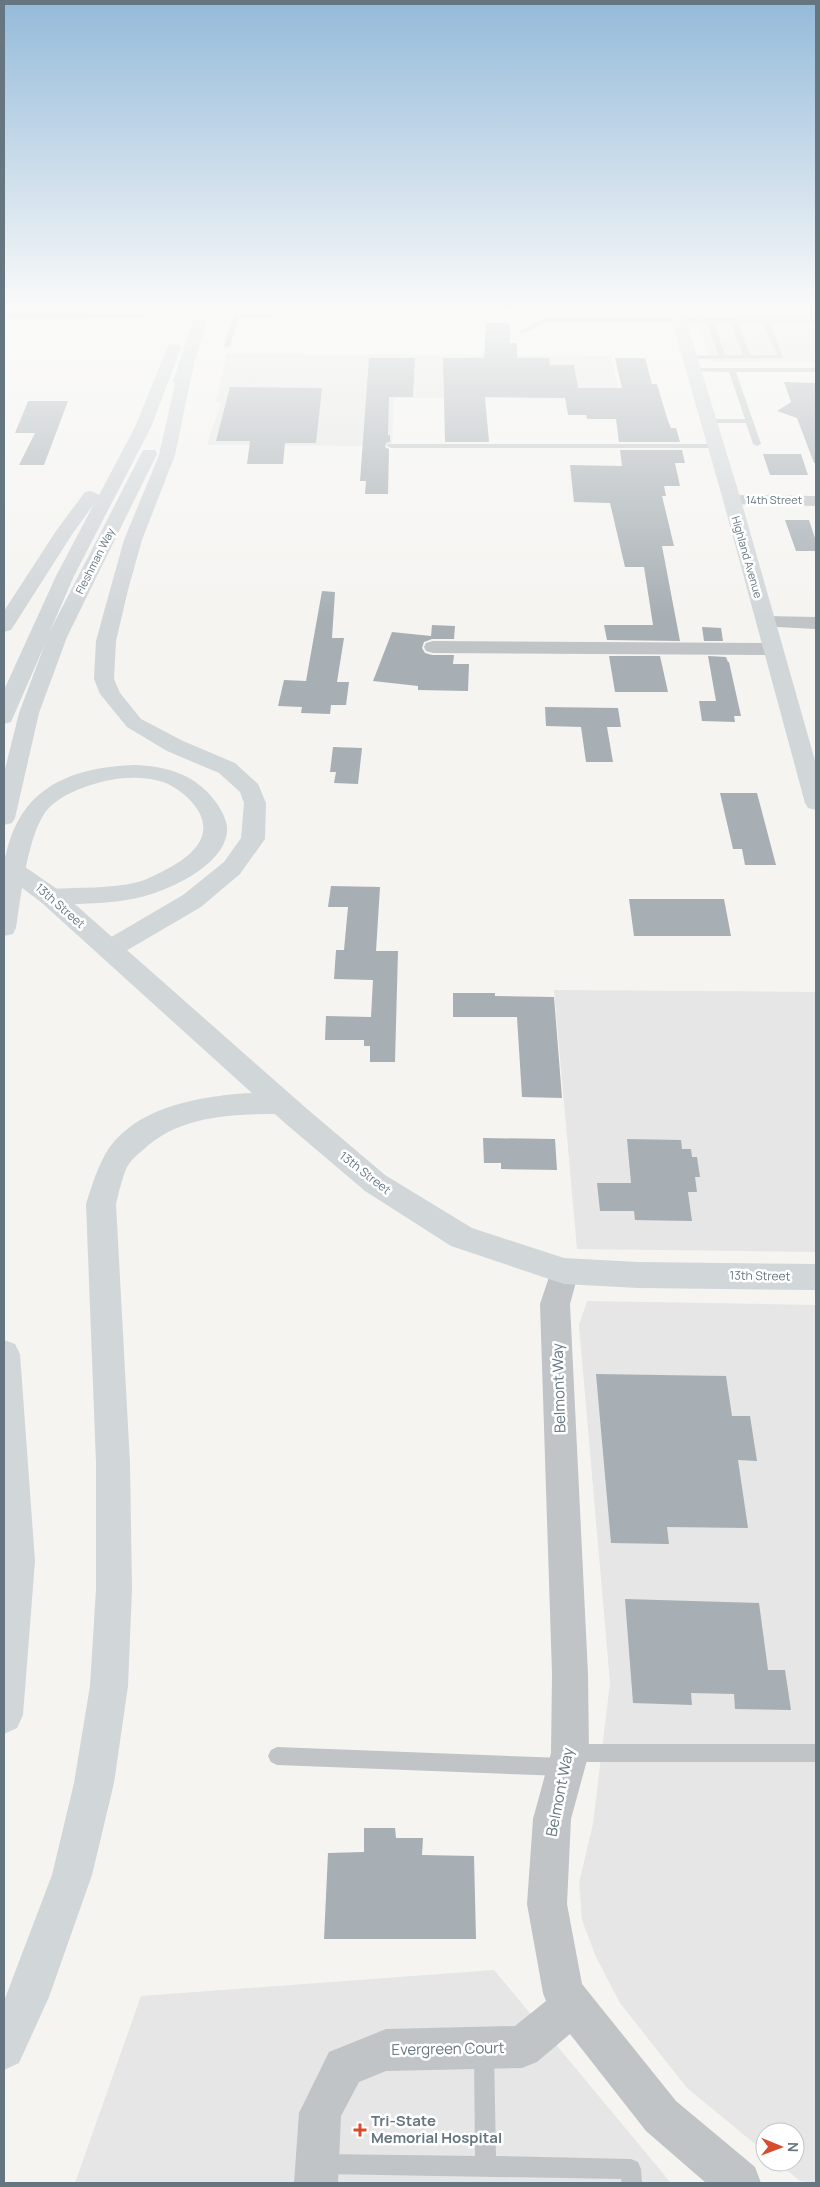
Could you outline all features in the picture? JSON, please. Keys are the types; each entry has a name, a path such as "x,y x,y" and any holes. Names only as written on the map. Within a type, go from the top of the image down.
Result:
{"main road":[{"name":"Fleshman Way","path":"4,718 10,699 65,576 144,427 149,413"},
{"name":"Fleshman Way","path":"4,818 29,713 57,638 152,449 167,413"},
{"path":"110,949 192,901 232,868 253,839 255,803 250,789 227,768 210,759 175,746 134,723 110,694 104,679 106,641 119,590 133,540 167,455 177,413"},
{"name":"Highland Avenue","path":"705,413 732,500 773,649 813,783 816,803"},
{"path":"4,626 65,531 144,427"},
{"path":"4,928 22,842 33,813 52,795 74,782 99,775 144,772 166,775 183,782 197,793 208,806 213,819 215,834 207,850 190,868 159,884 137,890 42,890"},
{"name":"13th Street","path":"4,863 42,890 281,1103 375,1183 462,1237 564,1271 638,1275 816,1277"},
{"path":"4,2048 28,1997 72,1876 94,1783 109,1686 114,1588 113,1463 101,1204 110,1173 123,1152 164,1120 196,1109 242,1103 281,1103"},
{"path":"4,1354 17,1561 4,1714"}],"street":[{"name":"14th Street","path":"732,500 816,501"},
{"path":"766,622 816,623"},
{"path":"433,647 773,649"},
{"name":"Belmont Way","path":"564,1271 555,1304 570,1674 568,1760 552,1818 546,1904 563,1993 661,2116 739,2183"},
{"name":"Evergreen Court","path":"317,2173 320,2113 344,2067 386,2050 522,2047 573,2005"}],"lane":[{"path":"746,413 757,444"},
{"path":"707,421 749,421"},
{"path":"391,446 714,446"},
{"path":"277,1756 568,1760 816,1753"},
{"path":"484,2048 486,2167"},
{"path":"317,2173 486,2167 631,2169 632,2183"}],"shaded area":[{"path":"217,413 393,413 392,446 207,445"},
{"path":"554,990 816,992 816,1252 577,1249"},
{"path":"587,1301 816,1305 816,2183 800,2181 789,2172 805,2172 805,2122 755,2122 755,2144 687,2088 620,2003 596,1957 582,1920 579,1883 593,1824 610,1683 579,1325"},
{"name":"Tri-State Memorial Hospital","path":"494,1970 671,2183 75,2183 141,1996"}],"building":[{"path":"23,413 63,413 44,465 19,465 35,433 15,433"},
{"path":"223,413 319,413 316,443 285,443 283,464 247,464 250,441 216,441"},
{"path":"365,413 389,413 388,435 390,435 390,442 386,443 385,447 389,449 388,494 365,494 366,481 360,481"},
{"path":"444,413 486,413 489,442 445,442"},
{"path":"568,413 666,413 671,428 676,428 680,442 619,442 616,419 587,419 586,415 568,415"},
{"path":"783,413 816,413 816,463 814,463 797,418"},
{"path":"620,450 682,450 685,463 675,463 680,486 664,486 666,496 662,496 674,546 662,546 680,641 607,640 604,625 653,625 644,567 625,567 610,503 574,502 570,465 622,466"},
{"path":"763,454 801,454 808,475 770,475"},
{"path":"785,520 809,520 816,541 816,551 796,551"},
{"path":"322,591 335,592 332,638 344,638 337,682 349,682 346,705 331,705 330,714 301,713 302,707 278,706 284,680 306,681"},
{"path":"432,625 455,626 454,639 432,639 424,642 422,648 425,653 432,655 454,655 453,664 469,664 468,691 418,690 418,686 373,681 392,632 431,636"},
{"path":"702,627 721,628 723,641 704,641"},
{"path":"609,656 660,656 668,692 615,692"},
{"path":"708,656 726,657 729,662 741,716 734,716 735,722 702,721 699,701 716,701"},
{"path":"545,707 618,708 621,727 607,727 613,762 586,762 581,727 546,726"},
{"path":"333,747 362,748 358,784 334,783 336,772 330,772"},
{"path":"720,793 757,793 776,865 745,865 742,849 733,849"},
{"path":"331,886 380,887 376,951 398,951 395,1062 370,1062 370,1046 364,1046 364,1040 325,1040 326,1016 371,1017 373,980 334,979 336,950 344,950 348,907 328,907"},
{"path":"629,899 724,899 731,936 634,936"},
{"path":"453,993 495,993 495,996 554,997 562,1098 522,1097 517,1017 453,1017"},
{"path":"483,1138 555,1139 557,1170 501,1169 501,1163 484,1163"},
{"path":"627,1139 681,1140 682,1149 691,1149 692,1157 697,1157 700,1177 695,1177 697,1192 688,1192 692,1221 635,1220 634,1211 600,1211 597,1183 631,1183"},
{"path":"596,1374 726,1376 732,1416 750,1416 757,1461 738,1460 748,1528 667,1527 669,1544 611,1543"},
{"path":"625,1599 759,1603 768,1670 785,1670 791,1710 735,1709 734,1694 691,1693 692,1705 633,1703"},
{"path":"364,1828 395,1828 396,1838 423,1838 422,1855 474,1856 476,1939 324,1939 328,1853 364,1852"}],"place":[{"name":"Tri-State Memorial Hospital","path":"360,2130"}]}
